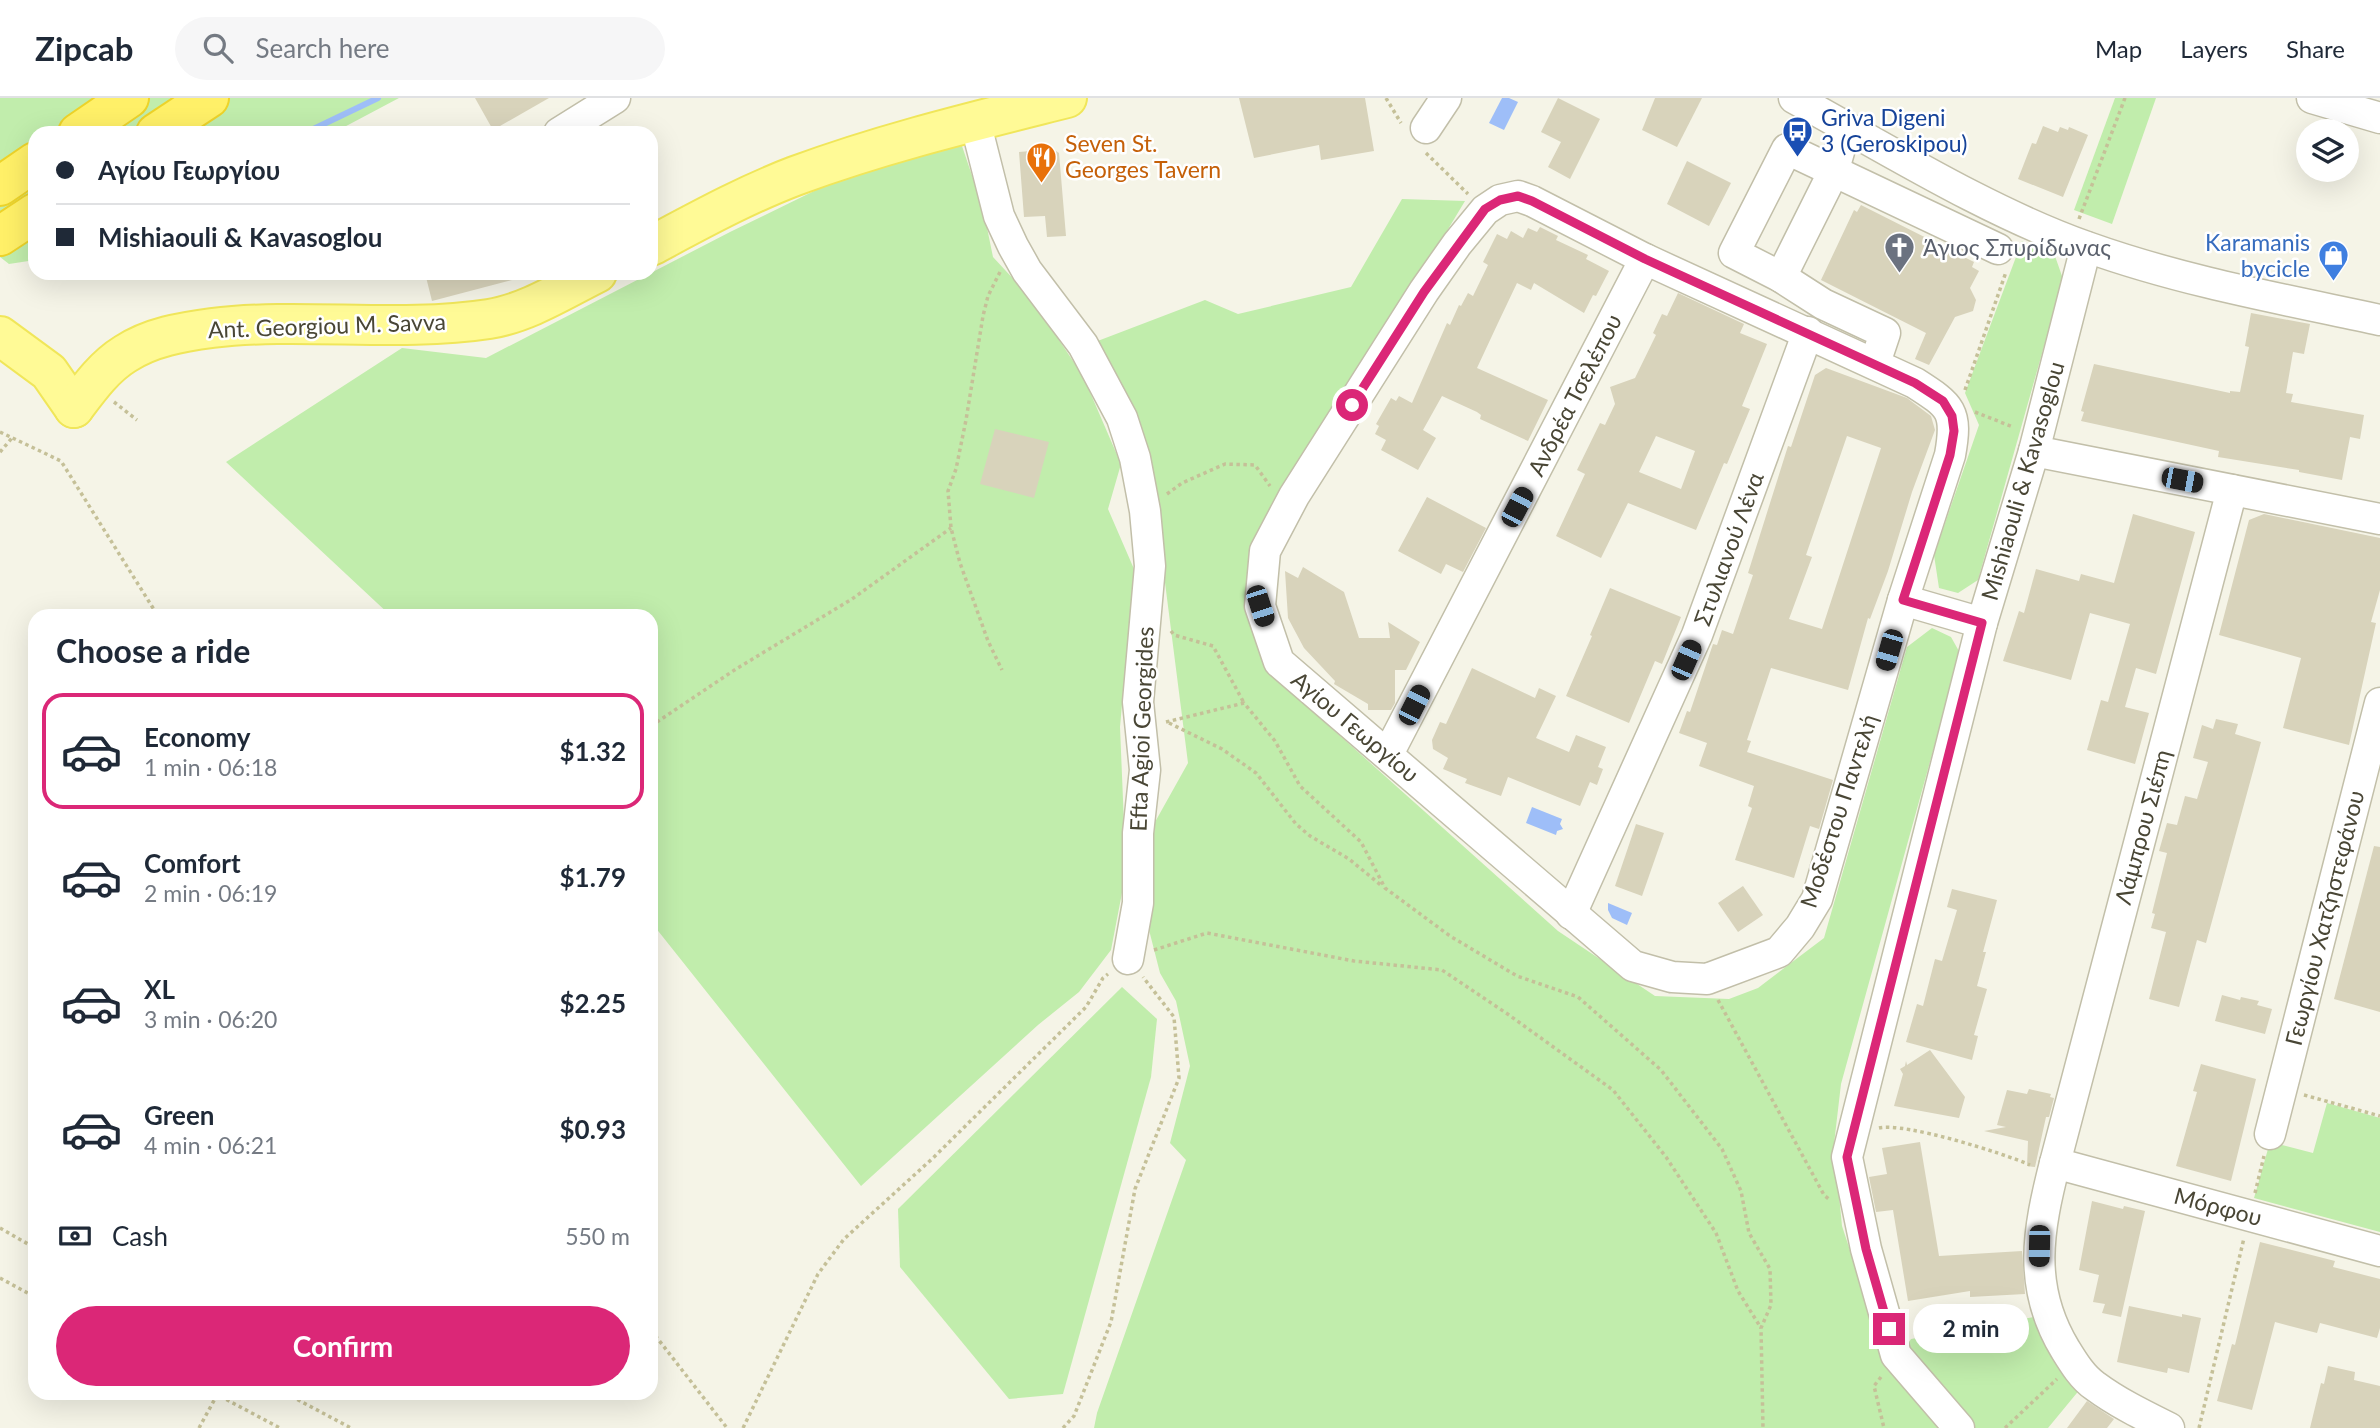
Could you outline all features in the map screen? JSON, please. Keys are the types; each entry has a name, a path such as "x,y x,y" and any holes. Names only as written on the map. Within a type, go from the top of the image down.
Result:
{"highway":[{"path":"88,126 129,98"},
{"path":"167,126 209,98"},
{"path":"0,186 28,167"}],"main road":[{"path":"658,242 728,206 792,177 844,158 1068,98"},
{"name":"Ant. Georgiou M. Savva","path":"74,408 91,385 126,353 168,335 234,326 290,323 404,324 490,319 515,313 583,280"},
{"path":"0,337 49,372 74,408"},
{"path":"0,363 74,408"}],"street":[{"path":"571,126 615,98"},
{"path":"1417,135 1446,98"},
{"path":"1794,98 1990,205 2078,244 2217,286 2380,320"},
{"path":"2312,98 2380,118"},
{"name":"Efta Agioi Georgides","path":"975,121 999,216 1013,246 1027,271 1083,345 1122,418 1135,458 1145,511 1150,566 1138,702 1145,770 1138,834 1138,903 1128,959"},
{"path":"1782,277 1833,173 1846,127"},
{"path":"1874,363 1885,333 1823,304 1782,277 1734,253 1787,149 2003,259"},
{"path":"1485,209 1500,200 1518,196 1532,201 1645,259 1915,383 1943,401 1955,418"},
{"name":"Αγίου Γεωργίου","path":"1485,209 1424,292 1294,496 1265,551 1260,606 1279,662 1571,914"},
{"name":"Mishiaouli & Kavasoglou","path":"1959,1428 1896,1355 1861,1228 1847,1157 1982,623 2036,444 2078,244"},
{"name":"Ανδρέα Τσελέπου","path":"1388,754 1645,259"},
{"name":"Στυλιανού Λένα","path":"1571,914 1697,635 1808,332"},
{"name":"Μοδέστου Παντελή","path":"1571,914 1633,966 1672,977 1707,979 1779,952 1800,927 1817,899 1903,600 1950,455 1955,418"},
{"path":"2036,444 2232,490 2380,519"},
{"name":"Λάμπρου Σιέπη","path":"2169,1428 2132,1410 2092,1384 2074,1363 2049,1318 2038,1273 2040,1235 2054,1169 2232,490"},
{"path":"1903,600 1982,623"},
{"name":"Γεωργίου Χατζηστεφάνου","path":"2270,1134 2380,703"},
{"name":"Μόρφου","path":"2054,1169 2249,1215 2380,1251"}],"path":[{"path":"1385,98 1485,209"},
{"path":"2078,244 2124,98"},
{"path":"1002,670 988,641 960,563 951,528 948,491 956,469 966,419 982,316 988,296 1013,246"},
{"path":"2003,259 1955,418 2036,444"},
{"path":"0,432 61,461 154,609"},
{"path":"0,452 12,438"},
{"path":"1145,511 1182,482 1225,464 1255,465 1277,496"},
{"path":"658,721 736,669 852,599 951,528"},
{"path":"1147,602 1174,635 1213,646 1244,703 1275,741 1300,786 1361,842 1385,888"},
{"path":"1138,702 1167,722 1222,749 1256,773 1296,824 1310,836 1349,859 1450,936 1517,975 1578,997 1661,1070 1722,1149 1741,1191 1749,1233 1770,1269 1772,1305 1760,1328"},
{"path":"1167,722 1244,703"},
{"path":"743,1428 818,1273 844,1239 952,1139 1086,1007 1103,978 1128,959 1207,933 1354,961 1442,970 1509,1014 1614,1090 1666,1157 1716,1233 1738,1291 1760,1328 1763,1428"},
{"path":"1063,1428 1074,1416 1111,1322 1135,1189 1179,1078 1174,1017 1128,959"},
{"path":"1707,979 1824,1195 1861,1228"},
{"path":"2281,1089 2380,1116"},
{"path":"1853,1134 1887,1126 1934,1134 2054,1169"},
{"path":"2199,1428 2270,1134"},
{"path":"0,1228 28,1244"},
{"path":"0,1278 28,1293"},
{"path":"658,1339 727,1428"},
{"path":"1884,1428 1874,1386 1896,1355"},
{"path":"2005,1428 2074,1363"},
{"path":"199,1428 213,1400"},
{"path":"229,1400 280,1428"},
{"path":"298,1400 351,1428"}],"green space":[{"path":"0,98 399,98 346,126 28,126 28,261 9,264 0,257"},
{"path":"2115,98 2156,98 2112,224 2074,210"},
{"path":"962,146 983,208 993,257 1031,298 1083,376 1121,464 1108,509 1134,569 1120,727 1126,872 1111,950 1079,992 1038,1025 861,1186 658,931 658,609 384,609 226,462 402,348 486,358 637,280 658,280 658,269 857,170"},
{"path":"1402,199 1465,201 1257,547 1271,674 1558,931 1655,996 1729,999 1758,988 1824,938 1907,647 1932,628 1951,637 1960,653 1841,1084 1834,1144 1842,1226 1880,1341 1900,1356 1911,1339 2040,1316 2081,1388 2048,1428 1094,1428 1186,1160 1170,1143 1190,1066 1176,1001 1160,973 1148,926 1150,831 1188,763 1156,512 1095,342 1205,300 1238,314 1351,287"},
{"path":"2022,241 2055,256 2063,279 1978,580 1958,593 1939,588 1934,555 1979,425 1965,393"},
{"path":"1122,987 1157,1019 1151,1077 1063,1394 1009,1399 900,1267 898,1209"},
{"path":"2327,1103 2380,1118 2380,1232 2254,1198 2270,1142 2313,1153"}],"water":[{"path":"1502,98 1518,102 1504,130 1489,123"},
{"path":"1532,807 1562,819 1560,824 1563,829 1557,831 1556,835 1526,823"},
{"path":"1608,903 1632,913 1627,925 1612,918"}],"building":[{"path":"475,98 549,98 500,126 491,126"},
{"path":"1239,98 1365,98 1374,151 1321,160 1319,145 1254,158"},
{"path":"1558,98 1600,119 1570,179 1548,167 1561,142 1541,132"},
{"path":"1655,98 1702,98 1677,147 1642,130"},
{"path":"2043,126 2058,132 2060,127 2068,130 2069,127 2088,135 2063,197 2018,179 2032,143 2036,144"},
{"name":"Seven St. Georges Tavern","path":"1053,149 1059,153 1066,236 1047,237 1045,216 1024,217 1019,152"},
{"path":"1687,161 1731,183 1709,226 1667,204"},
{"name":"Άγιος Σπυρίδωνας","path":"1861,205 1974,262 1972,267 1979,271 1970,288 1976,300 1973,311 1955,317 1929,365 1915,359 1926,333 1821,280 1854,210 1857,212"},
{"path":"1540,227 1558,236 1556,240 1588,255 1586,259 1609,271 1584,313 1534,283 1531,290 1517,283 1477,368 1548,400 1528,441 1480,419 1481,415 1477,412 1442,396 1423,430 1436,438 1418,470 1381,450 1386,440 1375,434 1379,426 1376,424 1391,398 1396,401 1399,396 1412,403 1447,323 1450,325 1468,293 1473,296 1488,265 1483,262 1497,234 1507,239 1511,231 1523,238 1528,228 1537,232"},
{"path":"427,280 512,280 432,301"},
{"path":"1678,293 1744,324 1740,333 1767,344 1742,406 1750,409 1696,530 1628,503 1601,558 1556,536 1585,474 1577,470 1600,423 1605,425 1615,404 1610,387 1635,378 1656,335 1653,333 1662,314 1667,316","holes":["1656,436 1695,451 1681,489 1639,472"]},
{"path":"2251,313 2310,324 2304,354 2293,352 2286,393 2293,394 2291,402 2364,415 2360,439 2350,437 2342,480 2218,457 2219,451 2081,421 2084,412 2081,411 2094,364 2230,393 2240,392 2249,347 2245,346"},
{"path":"1826,368 1907,398 1931,416 1935,430 1912,492 1888,571 1870,619 1868,618 1848,690 1771,668 1747,740 1751,741 1747,752 1833,780 1819,829 1810,826 1794,878 1735,860 1752,808 1748,806 1754,786 1699,766 1707,743 1679,733 1687,711 1690,712 1713,644 1717,645 1722,630 1733,634 1753,575 1748,573 1788,446 1791,447 1815,375","holes":["1847,436 1881,448 1822,629 1789,619 1812,557 1806,555"]},
{"path":"995,429 1049,442 1034,498 980,484"},
{"path":"1427,497 1486,528 1463,572 1446,564 1441,574 1398,551"},
{"path":"2133,514 2195,532 2156,674 2136,668 2125,707 2149,713 2135,764 2087,750 2101,700 2108,702 2130,624 2090,613 2071,680 2003,661 2019,611 2024,613 2036,569 2079,581 2081,574 2114,583"},
{"path":"2264,514 2380,538 2380,590 2371,622 2376,623 2349,745 2283,728 2301,658 2219,635 2249,520"},
{"path":"1303,567 1344,592 1359,638 1390,638 1388,622 1420,642 1406,670 1395,670 1395,703 1391,710 1368,710 1368,704 1334,684 1335,681 1304,648 1288,618 1285,571 1298,578"},
{"path":"1610,588 1681,617 1662,664 1655,661 1629,723 1566,696"},
{"path":"1472,668 1535,698 1539,688 1556,696 1536,738 1569,752 1576,735 1606,747 1598,767 1603,769 1597,785 1590,782 1580,806 1508,777 1501,796 1465,783 1467,779 1443,769 1448,758 1433,749 1432,740 1440,722 1446,724"},
{"path":"2216,719 2238,724 2235,734 2261,742 2206,943 2197,940 2179,1007 2149,999 2166,932 2151,928 2155,914 2152,913 2167,853 2159,851 2167,823 2177,825 2185,796 2197,799 2208,762 2193,758 2202,725 2213,729"},
{"path":"1636,824 1664,833 1642,896 1615,886"},
{"path":"2374,846 2380,847 2380,1012 2334,999"},
{"path":"1743,886 1763,915 1738,932 1718,903"},
{"path":"1952,889 1997,900 1977,986 1987,989 1974,1035 1978,1036 1972,1060 1906,1042 1917,1004 1923,1006 1935,959 1942,961 1957,910 1947,907"},
{"path":"2222,995 2259,1001 2257,1005 2272,1009 2265,1034 2215,1021"},
{"path":"1930,1050 1965,1097 1959,1118 1894,1106 1903,1074 1900,1069 1905,1066 1906,1061 1907,1065"},
{"path":"2201,1064 2256,1079 2231,1181 2176,1166 2197,1092 2193,1091"},
{"path":"2029,1089 2051,1094 2050,1097 2054,1098 2049,1117 2046,1117 2035,1167 2027,1166 2028,1141 1984,1131 2006,1127 1997,1125 2007,1090 2027,1094"},
{"path":"1920,1142 1939,1256 2022,1251 2025,1294 1970,1297 1970,1291 1908,1301 1893,1210 1876,1212 1869,1177 1887,1174 1882,1148"},
{"path":"2092,1201 2123,1209 2124,1206 2145,1211 2121,1317 2102,1313 2105,1304 2093,1302 2099,1275 2079,1270"},
{"path":"2260,1242 2335,1261 2333,1267 2380,1279 2380,1328 2377,1338 2320,1323 2317,1333 2275,1322 2252,1410 2217,1401 2232,1344 2235,1345"},
{"path":"2129,1306 2182,1317 2182,1314 2201,1318 2189,1373 2168,1368 2167,1373 2117,1362"},
{"path":"2328,1366 2355,1372 2354,1380 2380,1386 2380,1428 2310,1428"},
{"path":"2087,1401 2114,1419 2107,1428 2067,1428"}],"waterway":[{"path":"320,126 378,98"}],"place":[{"name":"Griva Digeni 3 (Geroskipou)","path":"1798,158"},
{"name":"Seven St. Georges Tavern","path":"1042,184"},
{"name":"Άγιος Σπυρίδωνας","path":"1900,275"},
{"name":"Karamanis bycicle","path":"2333,283"}],"route":[{"path":"1352,405 1457,244 1485,209 1500,200 1518,196 1645,259 1915,383 1943,401 1952,416 1954,431 1950,455 1903,600 1982,623 1847,1157 1866,1249 1889,1329"}]}
